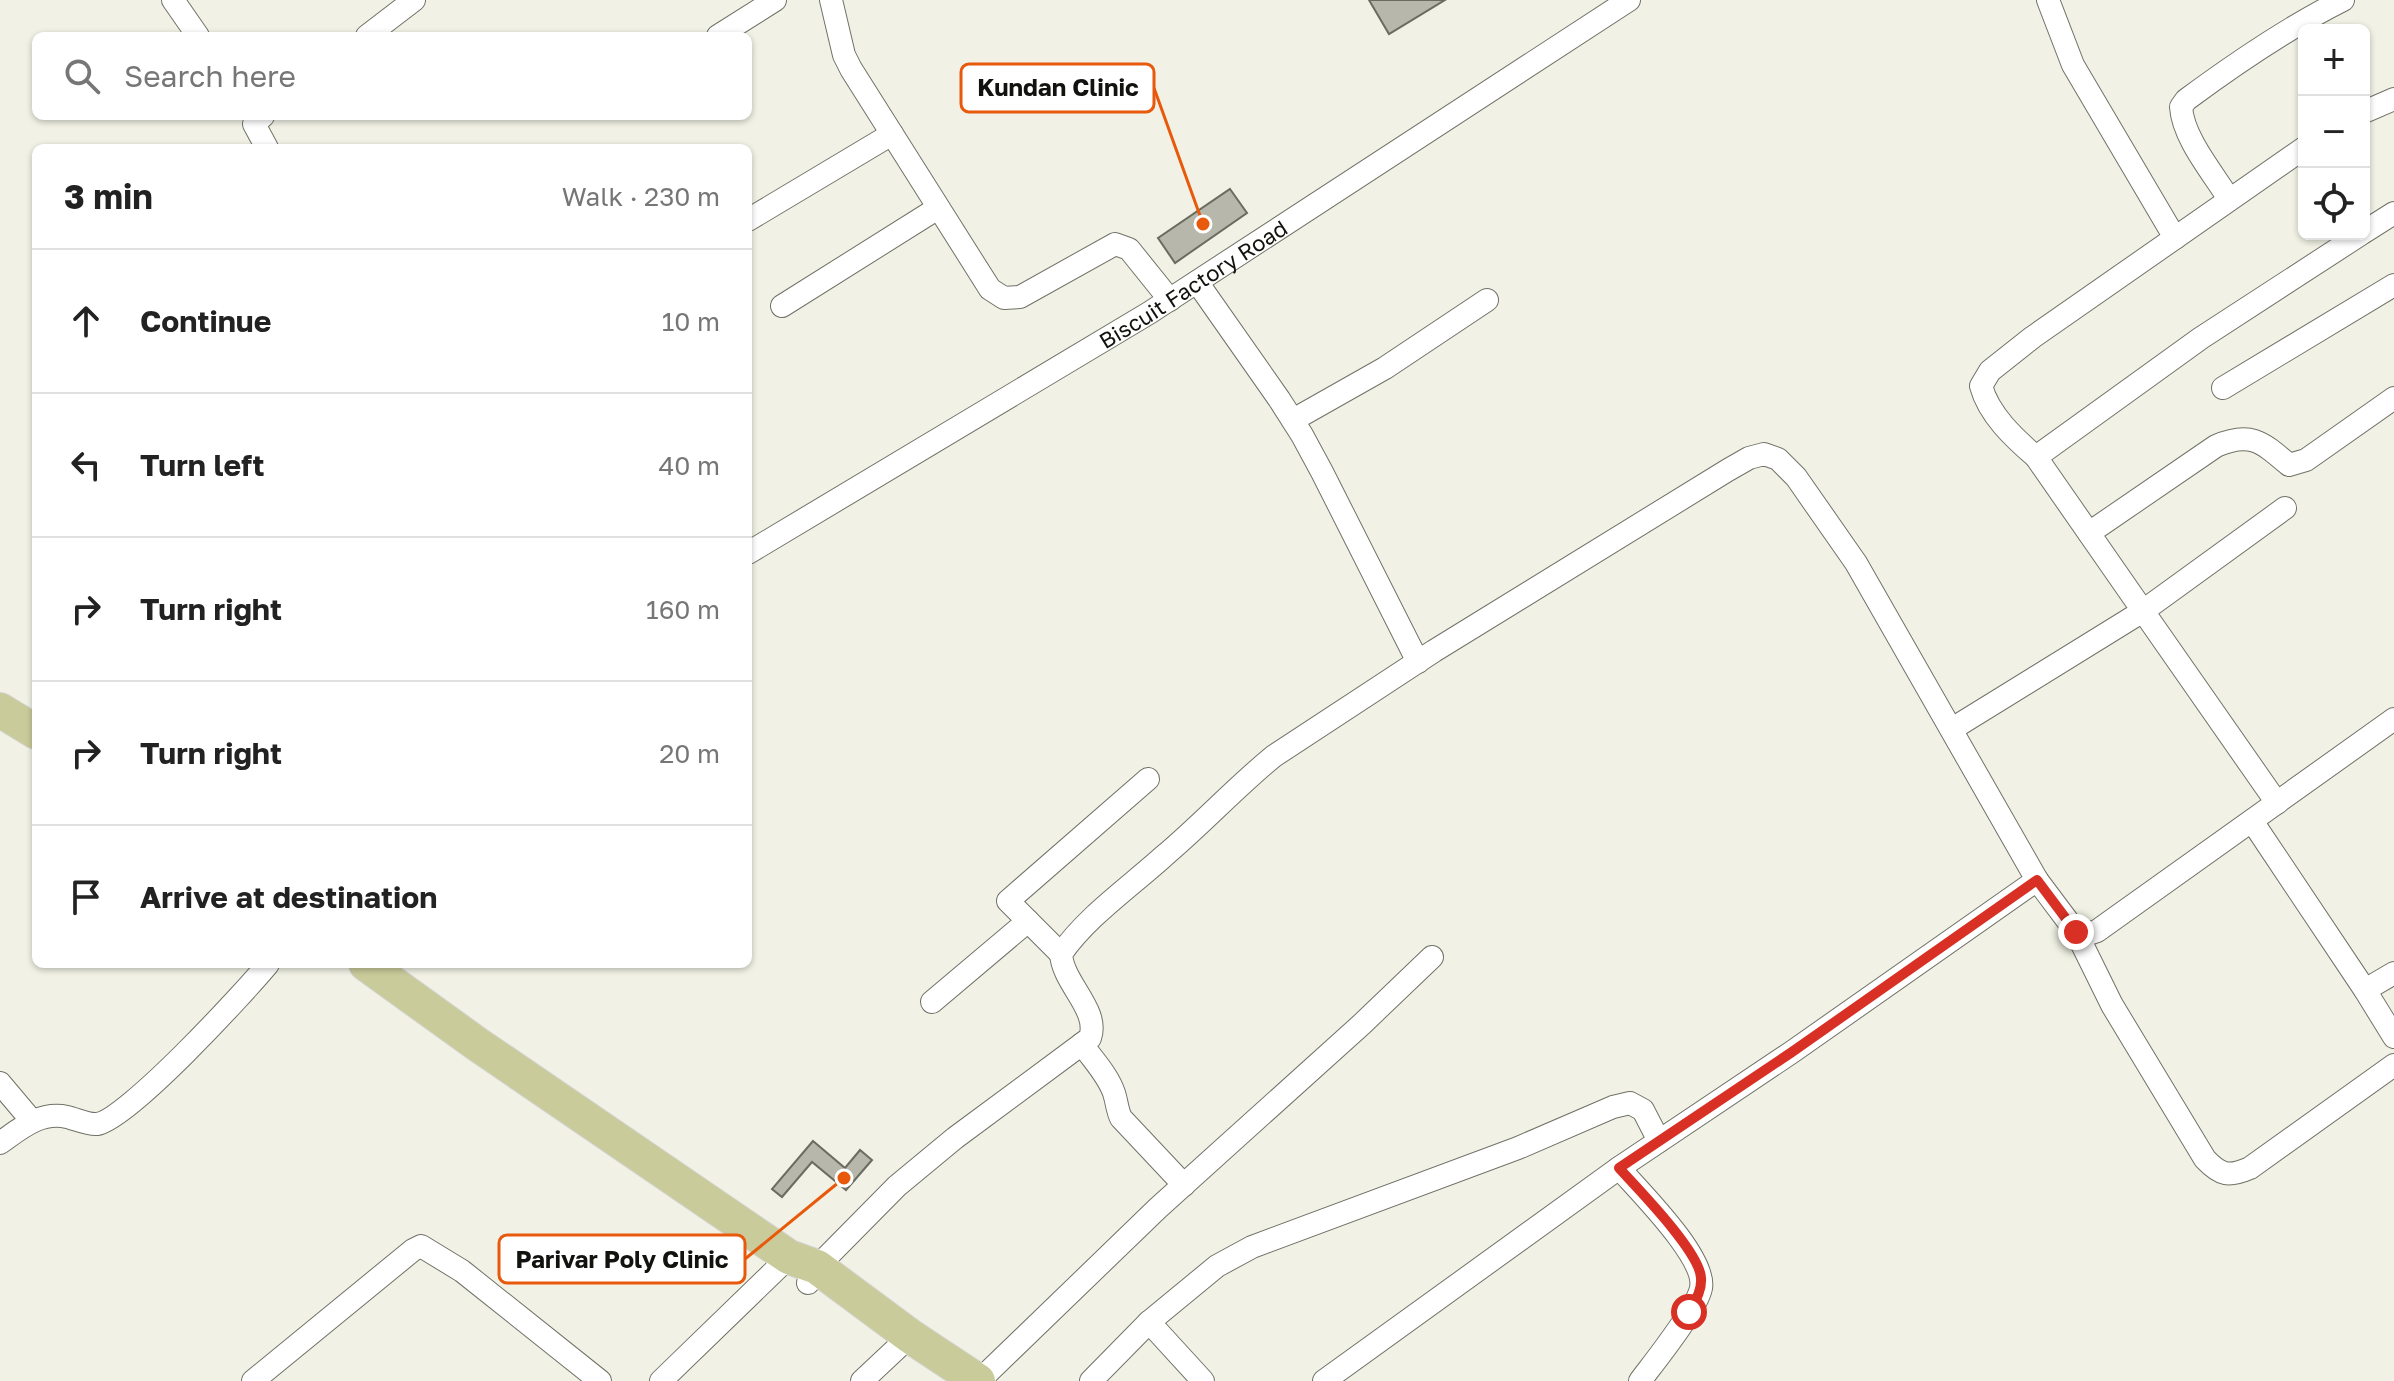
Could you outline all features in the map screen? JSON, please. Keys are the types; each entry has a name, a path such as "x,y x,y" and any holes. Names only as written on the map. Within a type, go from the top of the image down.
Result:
{"main road":[{"path":"0,710 32,730"},
{"path":"372,968 805,1269 903,1343 939,1381"},
{"path":"903,1343 978,1381"}],"street":[{"path":"173,0 195,32"},
{"path":"372,32 414,0"},
{"path":"724,32 775,0"},
{"path":"831,0 844,55 851,69 990,289 1004,298 1020,297 1115,244 1129,249 1170,300"},
{"name":"Biscuit Factory Road","path":"752,551 1170,300 1629,0"},
{"path":"2048,0 2073,65 2175,238"},
{"path":"2229,199 2191,139 2181,116 2181,107 2186,100 2243,59 2343,0"},
{"path":"2370,109 2394,99"},
{"path":"257,120 254,124 265,144"},
{"path":"752,218 892,134"},
{"path":"2277,803 2036,457 2016,440 1984,398 1981,386 1990,371 2033,337 2298,152"},
{"path":"782,306 938,208"},
{"path":"2370,228 2394,213"},
{"path":"2036,457 2201,338 2352,240"},
{"path":"1197,282 1293,420 1418,662"},
{"path":"2223,388 2394,285"},
{"path":"1293,420 1385,368 1487,300"},
{"path":"2089,533 2216,446 2232,439 2249,438 2261,442 2289,465 2297,464 2394,398"},
{"path":"1061,954 1077,933 1274,756 1418,662 1728,470 1749,458 1764,454 1778,459 1796,477 1856,563 2037,880 2076,932 2112,1005 2213,1168 2235,1175 2258,1163 2394,1065"},
{"path":"1952,729 2143,611 2285,508"},
{"path":"2076,932 2085,935 2097,931 2394,719"},
{"path":"661,1381 805,1269 955,1138 1090,1038 1092,1022 1065,974 1061,954 1008,901 1148,779"},
{"path":"2252,821 2394,1037"},
{"path":"1324,1381 1619,1168 1792,1052 2037,880"},
{"path":"932,1002 1028,921"},
{"path":"978,1381 1184,1185 1432,957"},
{"path":"0,1143 32,1121 54,1116 95,1125 108,1120 163,1076 264,968"},
{"path":"2365,990 2394,973"},
{"path":"1082,1044 1106,1077 1121,1118 1184,1185"},
{"path":"0,1083 32,1121"},
{"path":"1091,1381 1149,1322 1233,1256 1518,1148 1613,1107 1630,1103 1643,1110 1659,1141"},
{"path":"1619,1168 1680,1239 1702,1274 1701,1290 1689,1312 1640,1381"},
{"path":"253,1381 421,1246 462,1271 600,1381"},
{"path":"1149,1322 1203,1381"},
{"path":"862,1381 903,1343"}],"building":[{"path":"1369,0 1445,0 1389,34"},
{"path":"1230,189 1247,213 1175,263 1158,238"},
{"path":"813,1141 845,1168 860,1150 872,1160 846,1190 812,1162 782,1197 772,1189"}],"place":[{"name":"Kundan Clinic","path":"1203,224"},
{"name":"Parivar Poly Clinic","path":"844,1178"}],"route":[{"path":"1689,1312 1701,1290 1702,1274 1680,1239 1619,1168 1792,1052 2037,880 2076,932"}]}
